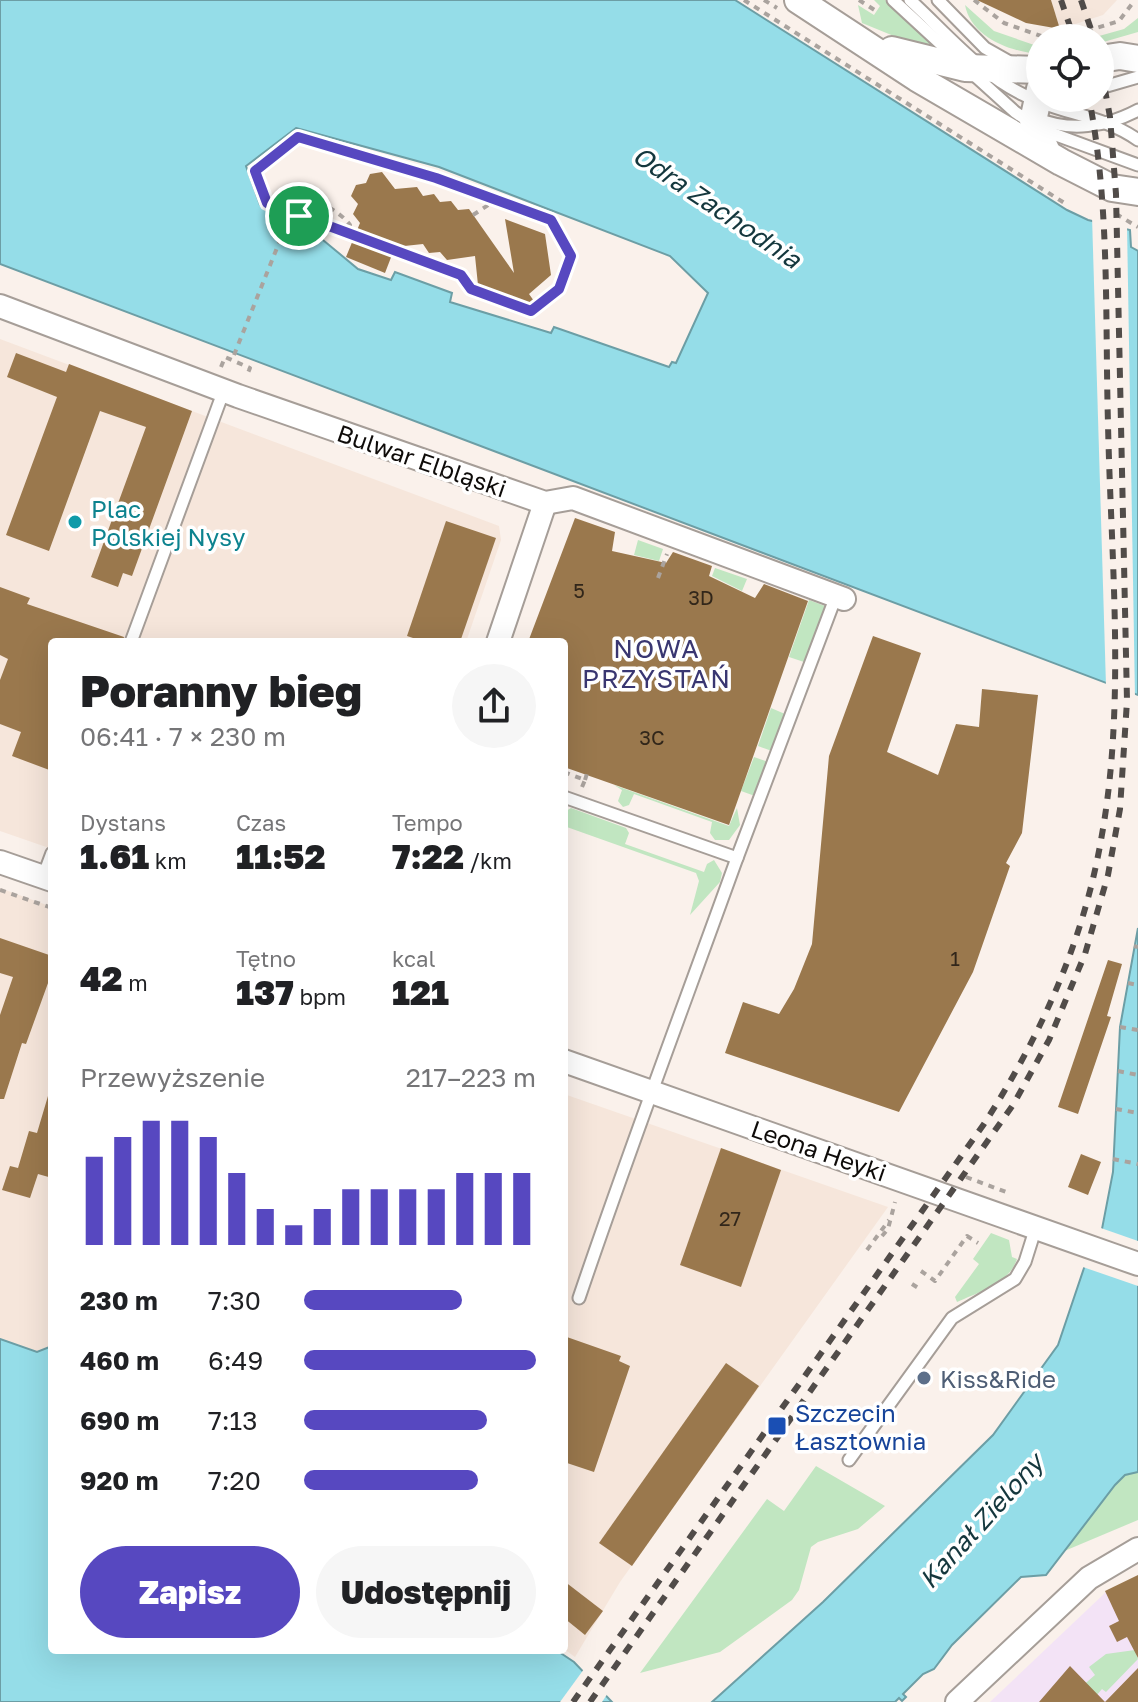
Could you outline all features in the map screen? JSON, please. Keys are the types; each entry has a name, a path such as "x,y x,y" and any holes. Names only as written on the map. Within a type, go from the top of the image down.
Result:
{"street":[{"path":"798,0 1045,164 1133,194"},
{"path":"834,23 903,54 979,69 1026,69"},
{"path":"1036,112 1038,140 1045,164"},
{"name":"Bulwar Elbląski","path":"0,306 224,390 545,503 573,498 840,598"},
{"path":"499,638 545,503"},
{"path":"0,862 48,879"},
{"name":"Leona Heyki","path":"568,1062 1138,1264"},
{"path":"957,1702 1089,1578 1138,1549"}],"lane":[{"path":"893,0 979,69 1026,97"},
{"path":"910,0 979,69 1026,97"},
{"path":"938,0 991,52 1012,63 1026,66"},
{"path":"1114,84 1138,77"},
{"path":"1108,123 1138,110"},
{"path":"1051,112 1138,165"},
{"path":"1068,112 1108,123 1138,140"},
{"path":"132,638 224,390"},
{"path":"579,1298 649,1091 668,1050 737,858 840,598"},
{"path":"568,798 737,858"},
{"path":"849,1460 952,1318 1015,1279 1025,1262 1036,1227"}],"path":[{"path":"744,0 1066,204"},
{"path":"859,0 876,11"},
{"path":"974,0 997,20 1026,33"},
{"path":"1109,24 1119,21 1135,0"},
{"path":"321,206 309,206 306,213 461,275 471,289 531,311 559,289 571,256 551,220 436,178 298,137 255,171 267,203 348,231"},
{"path":"1034,183 1045,164"},
{"path":"233,358 299,194 343,215 350,225 348,231"},
{"path":"473,215 496,200"},
{"path":"294,207 301,209 299,216"},
{"path":"225,357 247,366"},
{"path":"585,780 588,770"},
{"path":"0,890 48,907"},
{"path":"1128,983 1138,985"},
{"path":"1120,1027 1138,1030"},
{"path":"1118,1071 1138,1075"},
{"path":"1116,1109 1138,1113"},
{"path":"1113,1159 1138,1164"},
{"path":"882,1236 896,1198"},
{"path":"867,1250 890,1218"},
{"path":"921,1271 935,1281 967,1236 978,1243"},
{"path":"912,1284 920,1289"}],"shaded area":[{"path":"1051,0 1117,0 1103,15 1075,24 1058,24"},
{"path":"0,339 499,526 501,540 467,638 48,638 48,848 0,831"},
{"path":"0,888 48,906 48,1348 37,1352 0,1339"},
{"path":"568,1095 888,1207 620,1582 575,1657 568,1652"},
{"path":"1138,1576 1138,1702 990,1702 1106,1592"}],"green space":[{"path":"874,0 885,0 929,41 930,46 906,41 862,23 858,5 874,15 880,6"},
{"path":"965,5 994,31 1026,42 1026,52 994,41 975,26"},
{"path":"1138,18 1138,32 1114,39 1114,32 1124,29"},
{"path":"638,540 663,549 659,561 634,555"},
{"path":"715,568 747,579 742,591 712,576"},
{"path":"809,600 825,606 804,662 789,657"},
{"path":"771,708 785,714 772,751 758,746"},
{"path":"754,757 768,762 755,796 741,791"},
{"path":"614,785 729,826 737,808 740,825 729,840 715,840 710,833 712,822 634,794 629,805 623,807 618,801 622,790"},
{"path":"571,808 626,828 629,833 625,844 704,872 707,864 714,860 722,873 720,882 690,915 699,881 696,873 568,827 568,810"},
{"path":"991,1233 1009,1240 1012,1257 1017,1259 1013,1268 992,1286 957,1302 955,1297 979,1264 973,1259"},
{"path":"816,1466 885,1506 858,1529 811,1547 799,1590 792,1600 720,1652 640,1673 767,1499 784,1511"},
{"path":"1138,1472 1138,1520 1062,1552 1115,1485 1125,1475"},
{"path":"1135,1650 1138,1659 1106,1692 1102,1689 1091,1702 1073,1694 1095,1675 1089,1667 1106,1654"}],"water":[{"name":"Odra Zachodnia","path":"0,0 735,0 1067,210 1088,220 1130,230 1131,247 1138,251 1138,695 0,264","holes":["296,128 439,167 670,256 708,293 676,363 672,362 669,367 554,327 551,333 450,302 452,293 395,272 391,280 358,269 300,221 260,205 246,166"]},
{"name":"Kanał Zielony","path":"1138,928 1138,1472 1125,1475 1115,1485 1046,1575 1021,1577 952,1645 934,1669 923,1674 903,1694 906,1697 902,1701 899,1698 895,1702 712,1702 823,1602 993,1435 1058,1345 1084,1268 1102,1229 1113,1172 1120,1027"},
{"path":"0,1339 37,1352 48,1348 48,1654 562,1654 574,1662 612,1702 0,1702"}],"pier":[{"path":"1092,216 1127,225 1135,698 1106,686"},
{"path":"1098,1227 1138,1241 1138,1286 1080,1266"},
{"path":"584,1669 608,1693 602,1702 560,1702"}],"building":[{"path":"977,0 1051,0 1058,24 1026,23"},
{"path":"382,172 395,189 417,187 423,196 434,194 440,202 451,201 458,210 469,209 514,273 505,219 545,234 551,275 529,294 539,308 478,285 475,256 447,260 440,252 429,253 423,244 395,247 385,273 346,257 360,223 353,214 358,204 351,196 356,185 366,183 370,174"},
{"path":"16,353 66,372 69,364 192,411 132,576 123,573 118,587 91,577 146,427 100,411 49,551 6,535 57,397 7,377"},
{"path":"575,518 615,532 612,551 666,563 673,552 712,566 709,576 755,598 764,584 808,601 729,825 568,768 568,638 530,638"},
{"path":"446,521 496,538 461,638 407,636"},
{"path":"0,587 30,598 27,604 124,637 48,638 48,770 12,756 21,732 0,724 0,680 8,659 0,655"},
{"path":"873,636 921,653 887,752 938,775 956,724 979,727 982,689 1038,695 1022,833 1006,863 1010,866 973,972 899,1112 725,1053 743,1002 779,1014 794,989 812,944 829,756"},
{"path":"0,938 48,955 48,983 26,1044 22,1043 4,1099 0,1099 0,1015 13,977 0,973"},
{"path":"1108,960 1122,964 1107,1016 1111,1017 1078,1114 1058,1107"},
{"path":"48,1096 48,1177 38,1174 30,1198 2,1190 10,1166 18,1168 29,1131 37,1133"},
{"path":"721,1148 781,1170 741,1287 680,1265"},
{"path":"1081,1154 1101,1162 1088,1195 1068,1187"},
{"path":"568,1337 621,1356 619,1361 630,1366 594,1472 568,1463"},
{"path":"726,1363 759,1386 632,1566 599,1543"},
{"path":"1138,1575 1138,1658 1127,1637 1117,1642 1109,1626 1119,1621 1105,1591"},
{"path":"568,1584 603,1611 585,1635 568,1621"},
{"path":"1070,1666 1105,1702 1039,1702"},
{"path":"1138,1668 1138,1702 1105,1702"}],"railway":[{"path":"1061,0 1069,24"},
{"path":"1081,0 1089,24"},
{"path":"573,1702 984,1124 1041,1023 1083,916 1109,789 1115,685 1103,220 1091,112"},
{"path":"590,1702 1013,1105 1049,1040 1085,954 1108,875 1120,809 1127,701 1116,194 1109,112"}],"place":[{"name":"Plac Polskiej Nysy","path":"75,522"},
{"name":"Kiss&Ride","path":"924,1378"},
{"name":"Szczecin Łasztownia","path":"777,1426"}],"district":[{"name":"NOWA PRZYSTAŃ","path":"657,663"}],"route":[{"path":"298,137 436,178 551,220 571,256 559,289 531,311 471,289 461,275 348,231 322,226 299,216 267,203 255,171 298,137"}]}
